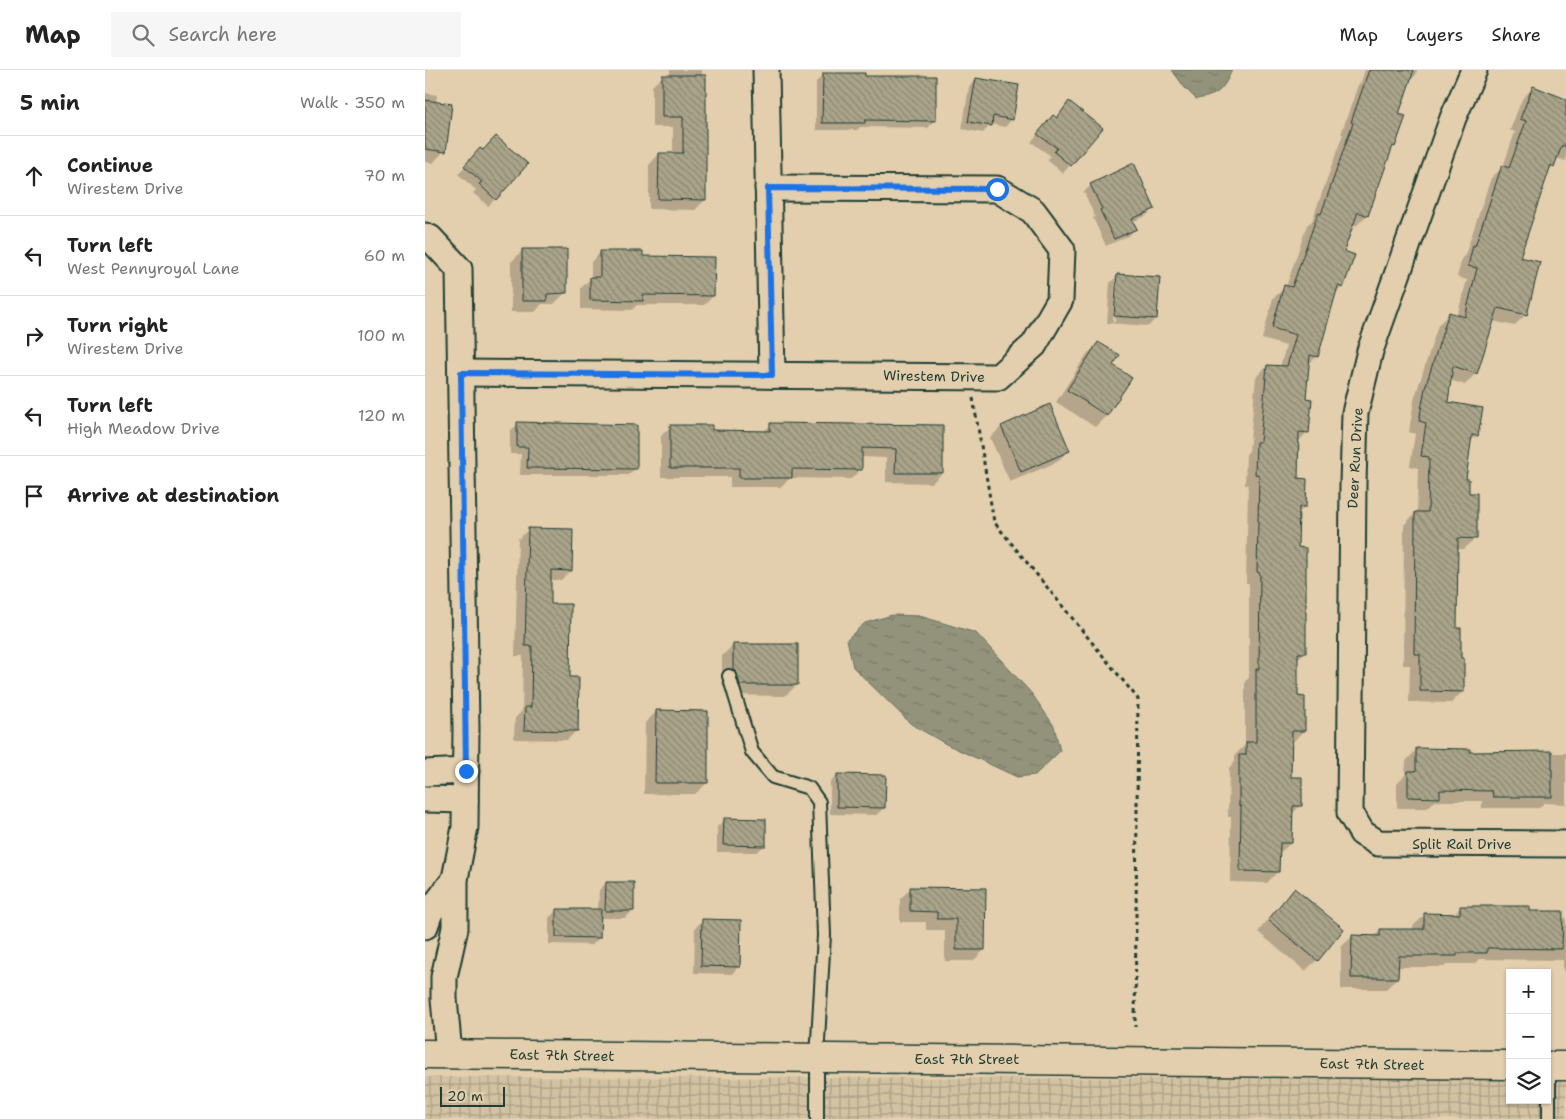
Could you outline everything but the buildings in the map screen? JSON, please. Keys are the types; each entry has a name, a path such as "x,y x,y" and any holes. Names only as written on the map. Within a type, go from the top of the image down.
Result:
{"street":[{"path":"766,70 772,375"},
{"name":"Deer Run Drive","path":"1362,832 1350,813 1355,413 1370,351 1453,118 1474,70"},
{"name":"Wirestem Drive","path":"461,373 998,377 1034,346 1060,300 1062,250 1033,211 997,189 768,188"},
{"path":"425,236 431,238 459,269 461,373 465,827 455,879 455,928 444,978 444,999 437,1054"},
{"path":"425,773 466,771"},
{"path":"425,799 465,800"},
{"name":"Split Rail Drive","path":"1362,832 1378,843 1566,844"},
{"path":"425,926 430,912 455,879"},
{"name":"East 7th Street","path":"437,1054 1506,1065"}],"lane":[{"path":"729,676 752,752 773,777 809,788 819,802 825,935 817,1058 817,1119"},
{"path":"1549,1119 1554,1066"}],"path":[{"path":"973,394 994,522 1138,699 1135,1028"}],"shaded area":[{"path":"425,1077 1506,1079 1506,1104 1551,1104 1551,1079 1566,1080 1566,1119 425,1119"}],"water":[{"path":"1172,70 1232,70 1226,83 1219,91 1210,96 1196,99"},
{"path":"892,615 920,616 976,633 1032,694 1054,726 1060,751 1035,775 1017,777 946,744 911,724 853,667 847,639 865,623"}],"route":[{"path":"466,771 461,373 772,375 768,188 997,189"}]}
